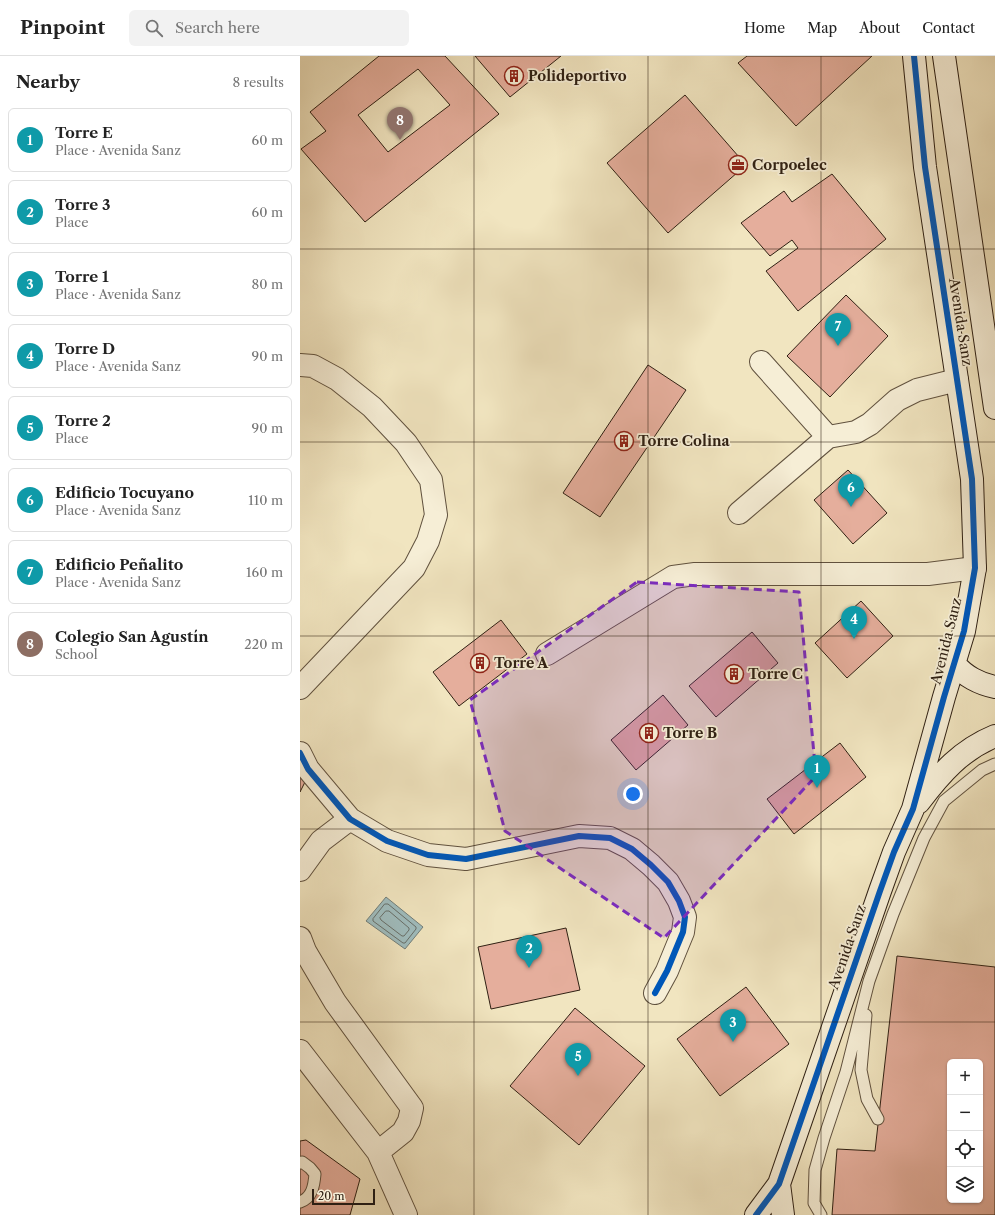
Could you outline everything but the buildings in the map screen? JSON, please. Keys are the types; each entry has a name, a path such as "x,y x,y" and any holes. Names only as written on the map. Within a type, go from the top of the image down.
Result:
{"street":[{"name":"Avenida Sanz","path":"779,1184 880,891 894,852 913,809 964,631 975,568 972,479 925,167 914,56"},
{"name":"Avenida Sanz","path":"944,56 995,408"},
{"path":"761,362 828,437"},
{"path":"300,365 313,366 337,379 372,407 406,443 431,480 436,515 428,541 414,568 300,688"},
{"path":"739,513 828,437 856,432 870,424 898,400 917,390 957,380"},
{"path":"547,654 673,577 695,574 928,574 975,568"},
{"path":"954,664 960,671 970,678 995,687"},
{"path":"913,809 951,764 981,742 995,736"},
{"path":"300,753 308,770 350,819 387,841 428,855 466,859 579,836 610,838 632,849 668,882 679,901 685,917 683,932 667,971 655,993"},
{"path":"300,870 321,841 350,819"},
{"path":"300,938 305,951 336,1002 412,1108 409,1121 402,1132 378,1152"},
{"path":"300,1051 378,1152 400,1210"},
{"path":"756,1215 779,1184"},
{"path":"779,1184 783,1215"}],"lane":[{"path":"821,1215 814,1203 815,1170 846,1072 870,981 893,914 924,838 944,801 982,770 995,764"},
{"path":"982,770 995,771"},
{"path":"878,1119 867,1099 861,1070 870,981 870,965 876,932 880,891"},
{"path":"300,1162 310,1168 315,1174 314,1187 311,1193 305,1200 300,1202"}],"highlighted area":[{"path":"637,582 799,592 816,776 664,938 505,831 470,700"}],"water":[{"path":"386,897 423,927 405,949 366,921"}],"cycle path":[{"path":"756,1215 779,1184 880,891 894,852 913,809 964,631 975,568 972,479 925,167 914,56"},
{"path":"300,753 308,769 350,819 387,841 428,855 466,859 579,836 610,838 632,849 668,882 679,901 685,917 683,932 667,971 655,993"}],"place":[{"name":"Polideportivo","path":"514,76"},
{"name":"Colegio San Agustín","path":"400,140"},
{"name":"Corpoelec","path":"738,165"},
{"name":"Edificio Peñalito","path":"838,346"},
{"name":"Torre Colina","path":"624,441"},
{"name":"Edificio Tocuyano","path":"851,507"},
{"name":"Torre D","path":"854,639"},
{"name":"Torre A","path":"480,663"},
{"name":"Torre C","path":"734,674"},
{"name":"Torre B","path":"649,733"},
{"name":"Torre E","path":"817,788"},
{"name":"Torre 3","path":"529,968"},
{"name":"Torre 1","path":"733,1042"},
{"name":"Torre 2","path":"578,1076"}]}
